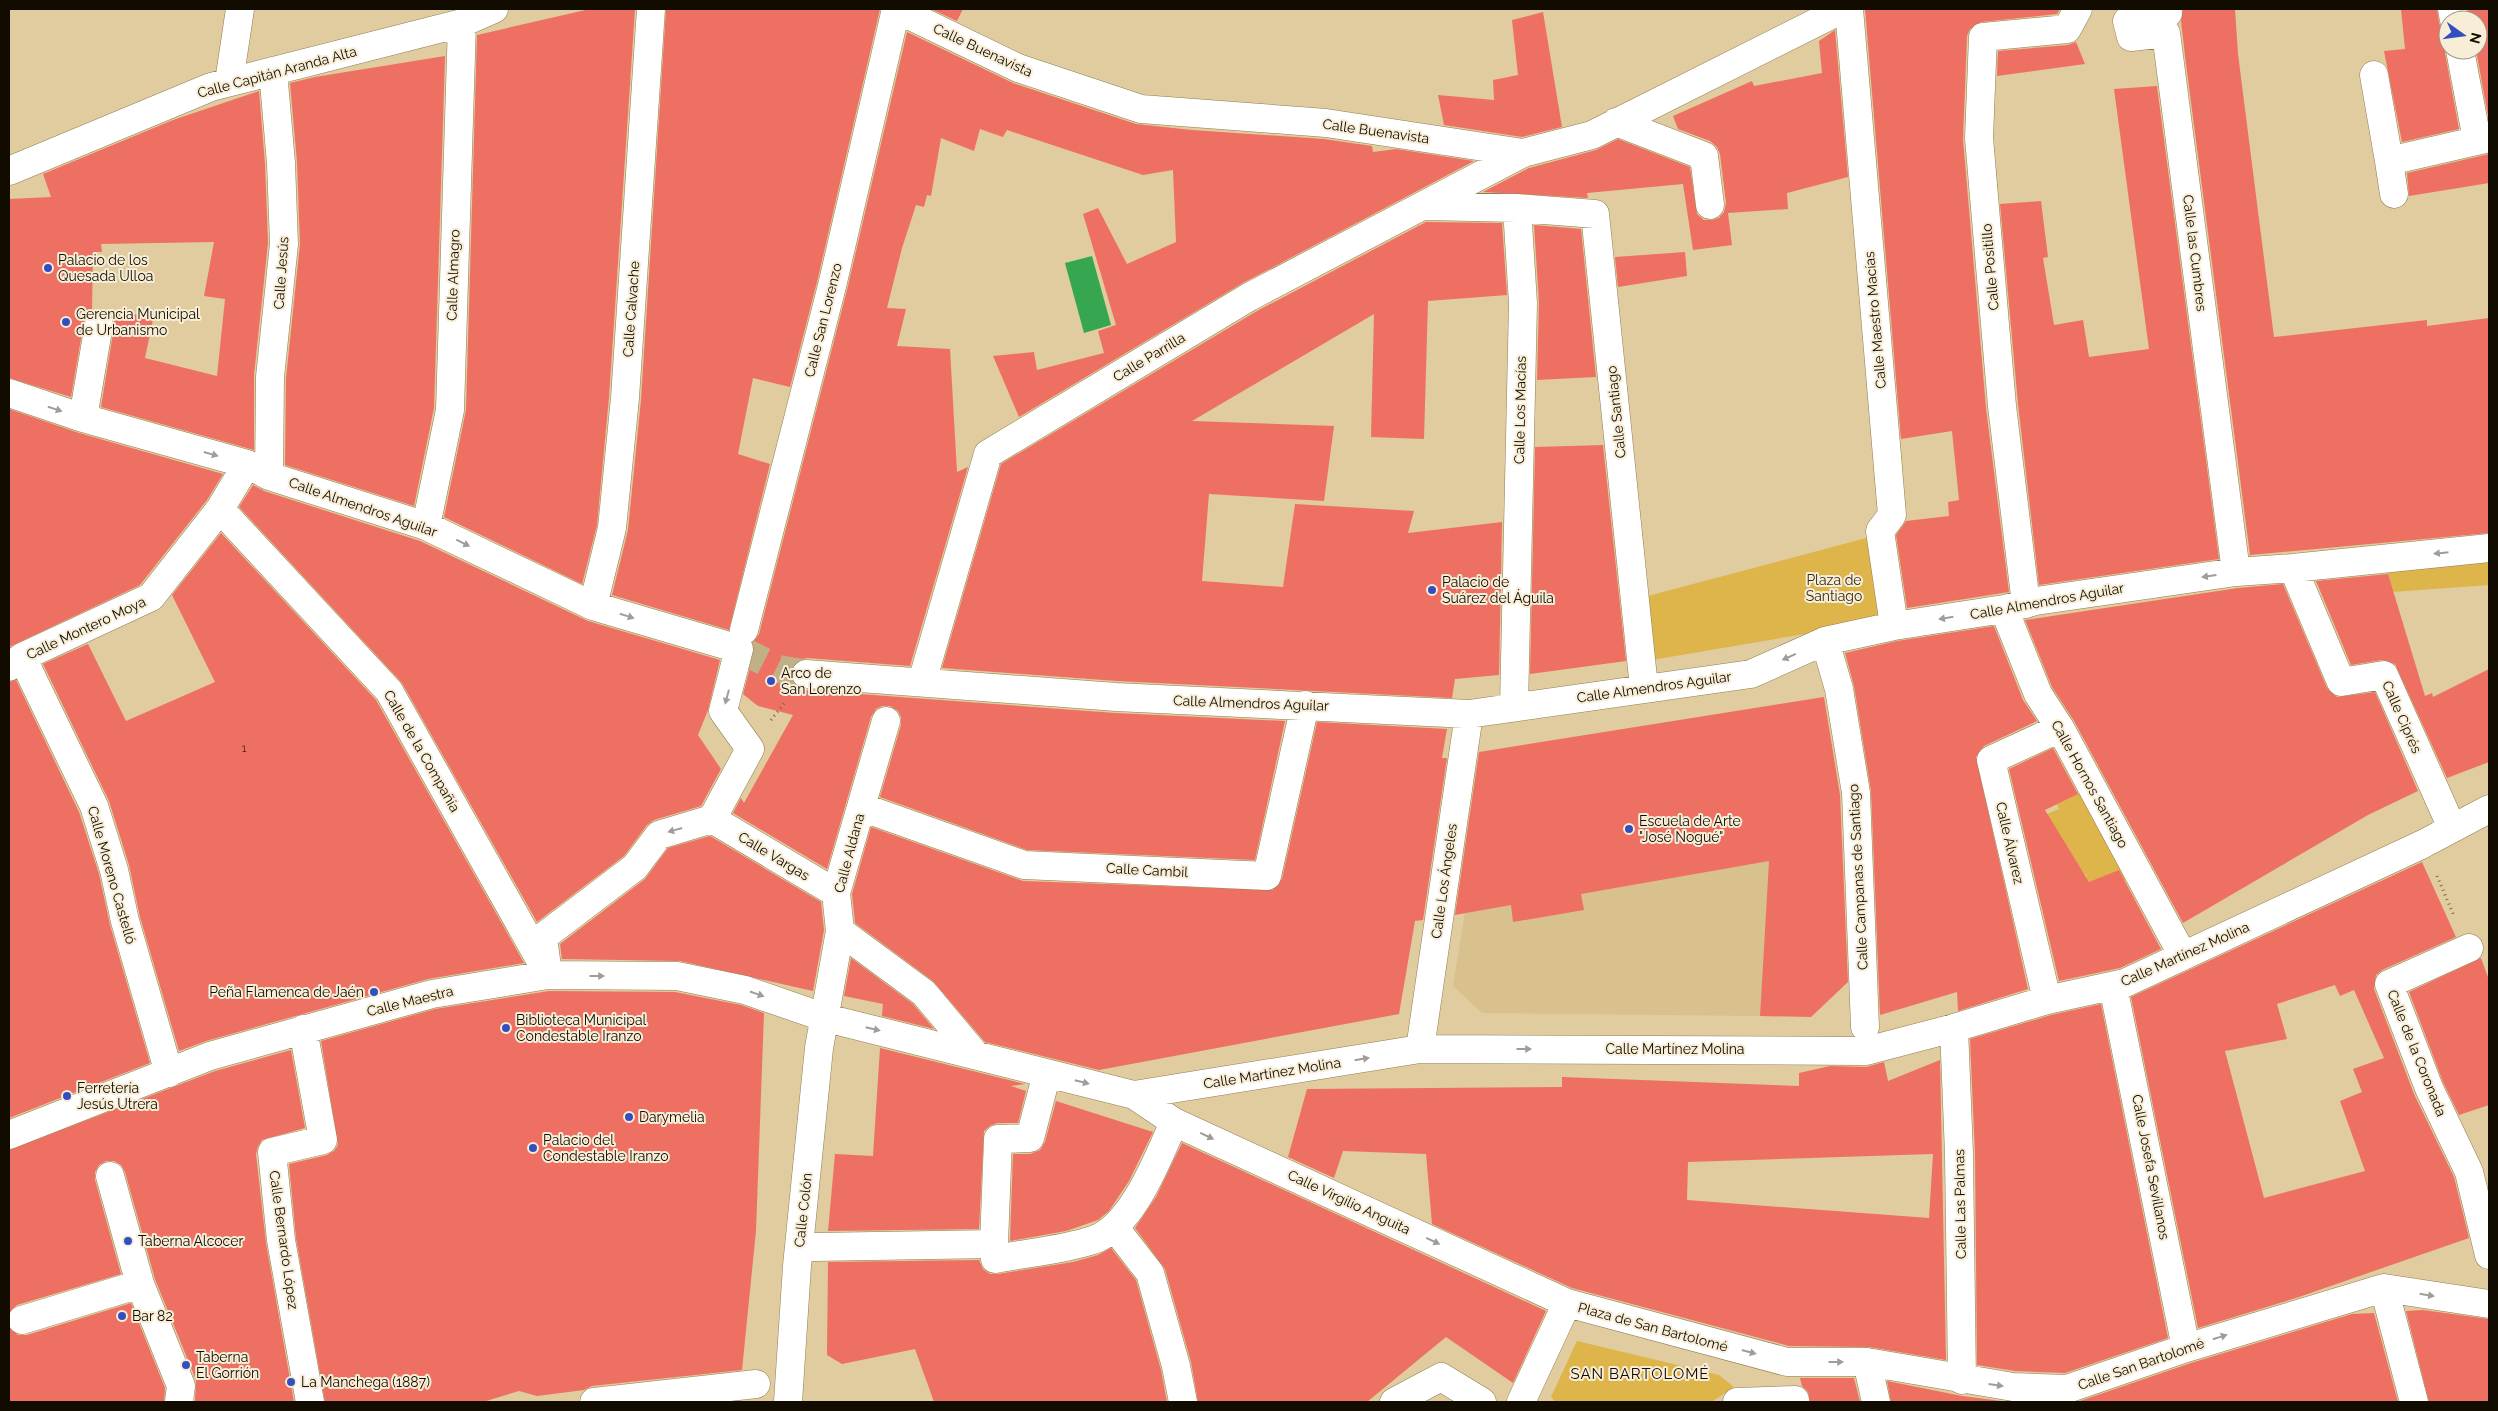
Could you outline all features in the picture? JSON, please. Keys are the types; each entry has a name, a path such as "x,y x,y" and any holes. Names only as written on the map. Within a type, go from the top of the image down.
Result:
{"street":[{"path":"229,82 240,9"},
{"name":"Calle Capitán Aranda Alta","path":"9,171 211,87 462,23 494,9"},
{"name":"Calle Calvache","path":"593,606 612,528 626,398 651,9"},
{"name":"Calle Buenavista","path":"896,9 1018,68 1141,109 1326,123 1523,153 1592,135 1842,9"},
{"name":"Calle San Lorenzo","path":"750,749 723,711 832,286 896,9"},
{"name":"Calle Maestro Macías","path":"1849,9 1892,515 1880,531 1894,626"},
{"name":"Calle Positillo","path":"2015,606 2002,406 1980,148 1983,37 2067,29 2078,9"},
{"name":"Calle las Cumbres","path":"2167,9 2168,13 2127,21 2131,37 2166,33 2236,572"},
{"name":"Calle Almagro","path":"426,526 450,410 462,23"},
{"path":"2389,161 2483,139 2463,60"},
{"name":"Calle Jesús","path":"258,470 284,244 282,163 273,71"},
{"path":"2374,75 2394,194"},
{"path":"1616,122 1704,156 1710,205"},
{"name":"Calle Parrilla","path":"922,682 988,454 1249,297 1523,153"},
{"path":"1422,206 1517,208"},
{"name":"Calle Santiago","path":"1517,208 1595,214 1644,688"},
{"name":"Calle Los Macías","path":"1514,707 1523,304 1517,208"},
{"path":"83,418 99,324"},
{"name":"Calle Almendros Aguilar","path":"9,394 258,470 426,526 593,606 742,640"},
{"name":"Calle Montero Moya","path":"16,662 151,597 220,509 258,470"},
{"name":"Calle de la Compañía","path":"220,509 389,691 548,975"},
{"name":"Calle Almendros Aguilar","path":"806,674 1116,698 1305,705 1469,714 1751,674 1825,641 1894,626 2015,606 2236,572 2489,548"},
{"name":"Calle Ciprés","path":"2293,568 2341,682 2384,675 2452,828"},
{"name":"Calle Hornos Santiago","path":"2015,606 2038,694 2060,728 2183,956"},
{"name":"Calle Campanas de Santiago","path":"1825,641 1839,690 1856,792 1865,1027"},
{"name":"Calle Moreno Castelló","path":"16,662 94,806 114,870 125,921 169,1073"},
{"name":"Calle Cambil","path":"861,807 1024,865 1267,876 1305,705"},
{"name":"Calle Los Ángeles","path":"1420,1049 1469,714"},
{"name":"Calle Aldana","path":"826,1018 840,931 836,893 886,721"},
{"name":"Calle Álvarez","path":"2047,1000 1992,760 2060,728"},
{"path":"548,975 543,937 635,867 659,834 712,819 750,749"},
{"name":"Calle Martínez Molina","path":"826,1018 1134,1095 1420,1049 1866,1051 1954,1028 2047,1000 2125,983 2423,844 2489,809"},
{"name":"Calle Vargas","path":"712,819 836,893"},
{"path":"840,931 924,993 974,1054"},
{"name":"Calle de la Coronada","path":"2469,948 2388,984 2429,1088 2468,1172 2489,1255"},
{"name":"Calle Maestra","path":"9,1135 210,1056 432,994 548,975 677,976 745,990 826,1018"},
{"name":"Calle Josefa Sevillanos","path":"2113,986 2186,1348"},
{"name":"Calle Colón","path":"788,1402 805,1188 820,1048 826,1018"},
{"name":"Calle Las Palmas","path":"1954,1028 1959,1154 1962,1380"},
{"name":"Calle Bernardo López","path":"303,1029 323,1140 272,1152 282,1240 310,1402"},
{"path":"1046,1073 1030,1138 998,1139 995,1259 1095,1240 1115,1228 1146,1186 1174,1122"},
{"name":"Calle Virgilio Anguita","path":"1134,1095 1174,1122 1567,1303"},
{"path":"110,1176 140,1284 181,1386 178,1402"},
{"path":"1115,1228 1150,1273 1176,1366 1183,1402"},
{"path":"814,1247 994,1244"},
{"path":"22,1320 140,1284"},
{"path":"2384,1288 2414,1402"},
{"name":"Calle San Bartolomé","path":"1787,1362 1867,1362 1962,1380 2071,1396 2186,1348 2384,1288 2489,1304"},
{"name":"Plaza de San Bartolomé","path":"1521,1402 1567,1303 1787,1362"},
{"path":"1737,1402 1796,1401 1787,1362"},
{"path":"1867,1362 1876,1402"},
{"path":"1394,1402 1441,1377 1482,1402"},
{"path":"594,1402 756,1384"}],"path":[{"path":"750,749 806,674"},
{"path":"2423,844 2469,948"}],"shaded area":[{"path":"1092,256 1111,325 1084,333 1065,263"},
{"name":"Escuela de Arte \"José Nogué\"","path":"1779,704 1780,777 1769,862 1760,1016 1482,1013 1453,986 1491,751"}],"green space":[{"name":"Plaza de Santiago","path":"1870,537 1881,621 1646,661 1644,597"},
{"path":"2489,556 2489,585 2392,592 2386,566"},
{"path":"2086,790 2134,874 2115,886 2087,882 2086,874 2064,884 2047,814 2059,809 2057,804"},
{"path":"1577,1341 1719,1375 1734,1387 1713,1401 1703,1402 1555,1402 1551,1397"}],"building":[{"path":"590,9 635,9 609,397 597,525 582,584 444,517 466,410 477,35"},
{"path":"666,9 880,9 817,282 790,387 753,378 738,454 770,464 729,630 612,595 628,530 641,400"},
{"path":"931,9 963,9 957,21"},
{"path":"1865,9 2060,9 2057,14 1981,22 1970,29 1967,36 1963,139 1986,408 2009,592 1907,608 1896,535 1906,521 1949,516 1948,502 1959,500 1952,431 1901,439"},
{"path":"2183,9 2235,9 2238,54 2274,337 2427,320 2427,326 2489,318 2489,533 2250,555 2185,56 2181,21"},
{"path":"2401,9 2437,9 2438,60 2446,60 2459,129 2402,142 2384,51 2405,49"},
{"path":"2489,9 2489,121 2478,60 2488,60 2488,10 2468,10"},
{"path":"1543,12 1562,127 1522,137 1444,125 1438,95 1494,100 1493,80 1518,75 1512,20"},
{"path":"1835,30 1848,177 1787,193 1788,209 1728,213 1732,245 1693,250 1683,184 1587,193 1588,198 1483,192 1529,168 1596,150 1618,139 1690,167 1697,214 1704,220 1719,218 1724,212 1726,203 1720,154 1717,147 1710,141 1678,129 1673,116 1752,81 1754,86 1822,73 1819,41"},
{"path":"907,32 1013,83 1136,124 1192,130 1324,139 1372,146 1373,152 1396,149 1474,161 1241,284 1019,417 993,356 1034,352 1037,370 1104,353 1098,331 1116,325 1083,214 1098,208 1127,264 1176,242 1173,170 1143,175 1007,130 1003,137 980,129 974,151 941,138 931,196 927,195 924,207 916,205 902,248 887,308 906,309 897,346 950,349 957,472 968,467 910,666 807,658 799,660 793,666 790,673 792,681 798,687 805,690 1115,713 1285,721 1255,860 1027,850 880,797 901,725 901,717 898,711 890,706 882,706 876,709 871,717 827,869 733,813 741,798 744,803 793,715 758,706 743,694 754,653 753,642 759,634 847,290"},
{"path":"2076,42 2085,64 1997,76 1998,51 2068,45"},
{"path":"445,56 434,408 414,506 285,465 286,378 300,244 297,162 290,83 315,77"},
{"path":"2157,86 2219,559 2039,585 2018,404 2000,204 2041,201 2048,257 2043,258 2054,325 2083,320 2089,357 2149,349 2114,89"},
{"path":"259,91 265,164 268,243 254,375 254,450 101,407 114,327 114,319 110,313 154,315 145,358 217,376 225,299 204,296 214,242 101,244 102,252 93,252 92,311 84,321 71,397 9,378 9,199 51,197 43,174 173,120"},
{"path":"2489,154 2489,183 2409,196 2407,173"},
{"path":"1426,222 1502,223 1507,295 1428,301 1424,439 1371,437 1374,314 1192,421 1334,426 1324,501 1209,494 1202,581 1283,587 1295,504 1414,511 1408,533 1502,522 1499,675 1455,679 1452,698 1117,681 942,668 1001,464 1257,311"},
{"path":"1534,225 1581,229 1596,377 1537,380 1539,302"},
{"path":"1685,252 1687,276 1618,287 1615,257"},
{"path":"9,409 79,433 223,474 207,500 140,585 9,647"},
{"path":"1603,445 1626,661 1530,674 1535,447"},
{"path":"253,485 264,491 420,541 588,621 720,660 708,710 698,735 721,769 701,806 654,820 647,825 624,856 537,922 402,683 239,507"},
{"path":"221,533 376,700 524,963 428,979 206,1041 179,1051 140,917 129,865 109,801 43,664 88,644 126,721 215,682 172,595"},
{"path":"2388,574 2425,696 2432,693 2433,697 2489,669 2489,762 2447,778 2395,664 2382,660 2351,665 2316,581"},
{"path":"2283,584 2327,688 2337,697 2375,692 2418,791 2368,815 2183,923 2074,721 2052,687 2025,620 2238,588"},
{"path":"1994,626 2023,700 2037,721 1984,746 1976,757 2028,989 1958,1011 1957,992 1880,1015 1871,791 1854,686 1845,653 1897,641"},
{"path":"16,680 79,812 99,874 110,925 150,1063 9,1118 9,682"},
{"path":"1824,697 1840,795 1848,982 1811,1017 1760,1016 1769,861 1581,894 1584,910 1513,922 1511,905 1455,915 1479,752"},
{"path":"1317,722 1447,729 1442,758 1447,758 1423,920 1415,921 1399,1014 1099,1070 985,1042 933,981 855,923 852,894 871,827 1023,881 1273,890 1282,879"},
{"path":"2053,748 2078,794 2045,810 2089,882 2119,870 2161,949 2120,968 2059,981 2009,769"},
{"path":"710,836 821,902 824,930 813,991 680,961 562,959 560,944 645,879 668,848"},
{"path":"2422,862 2456,937 2382,970 2376,975 2374,989 2414,1094 2454,1177 2469,1238 2299,1297 2198,1328 2131,997","holes":["2335,985 2340,996 2354,990 2384,1058 2353,1069 2362,1092 2340,1101 2365,1171 2264,1198 2225,1051 2287,1039 2277,1004"]},
{"path":"851,958 913,1004 934,1029 882,1016 883,1004 844,996"},
{"path":"2481,958 2489,980 2489,1105 2459,1115 2443,1082 2409,992"},
{"path":"549,991 675,992 741,1005 764,1013 756,1231 742,1370 592,1386 584,1390 537,1396 519,1391 483,1402 325,1402 296,1238 289,1164 327,1155 334,1151 338,1145 321,1041 435,1009"},
{"path":"2101,1004 2168,1338 2065,1373 2015,1371 1977,1365 1975,1154 1970,1039 2051,1015"},
{"path":"880,1048 1025,1084 1011,1086 1026,1091 1018,1123 997,1123 984,1131 979,1229 828,1231 835,1154 873,1156"},
{"path":"291,1050 305,1128 262,1140 256,1154 266,1243 294,1402 195,1402 196,1380 155,1279 125,1172 121,1165 114,1161 106,1161 99,1165 95,1172 95,1180 121,1274 17,1305 9,1313 9,1150 215,1071"},
{"path":"1940,1060 1946,1360 1869,1347 1789,1346 1572,1288 1432,1224 1426,1154 1343,1151 1334,1178 1288,1157 1307,1089 1562,1087 1562,1077 1799,1086 1799,1073 1830,1066 1866,1067 1884,1062 1888,1081","holes":["1933,1154 1929,1218 1687,1200 1688,1162"]},
{"path":"1056,1101 1153,1132 1129,1181 1109,1211 1098,1220 1066,1231 1010,1241 1013,1154 1030,1154 1040,1150 1045,1142"},
{"path":"1182,1143 1546,1311 1513,1383 1446,1337 1367,1402 1198,1402 1191,1362 1165,1269 1135,1228 1156,1197"},
{"path":"1111,1248 1136,1280 1161,1370 1167,1402 934,1402 915,1349 842,1364 827,1355 828,1262 979,1260 983,1269 990,1274 998,1274 1073,1262 1098,1255"},
{"path":"131,1303 165,1388 164,1402 9,1402 9,1327 18,1335 27,1335"},
{"path":"2423,1310 2489,1319 2489,1402 2429,1402 2406,1311"},
{"path":"2374,1313 2398,1402 2077,1402 2191,1363 2352,1314"},
{"path":"1800,1378 1854,1378 1860,1402 1810,1402 1808,1392 1802,1386"},
{"path":"1887,1381 1962,1396 2009,1402 1891,1402"}],"tunnel":[{"path":"739,649 779,669 806,674"}],"place":[{"name":"Palacio de los Quesada Ulloa","path":"48,268"},
{"name":"Gerencia Municipal de Urbanismo","path":"66,322"},
{"name":"Palacio de Suárez del Águila","path":"1432,590"},
{"name":"Arco de San Lorenzo","path":"771,681"},
{"name":"Escuela de Arte \"José Nogué\"","path":"1629,829"},
{"name":"Peña Flamenca de Jaén","path":"374,992"},
{"name":"Biblioteca Municipal Condestable Iranzo","path":"506,1028"},
{"name":"Ferretería Jesús Utrera","path":"67,1096"},
{"name":"Darymelia","path":"629,1117"},
{"name":"Palacio del Condestable Iranzo","path":"533,1148"},
{"name":"Taberna Alcocer","path":"128,1241"},
{"name":"Bar 82","path":"122,1316"},
{"name":"Taberna El Gorrión","path":"186,1365"},
{"name":"La Manchega (1887)","path":"291,1382"}],"district":[{"name":"SAN BARTOLOMÉ","path":"1640,1374"}]}
